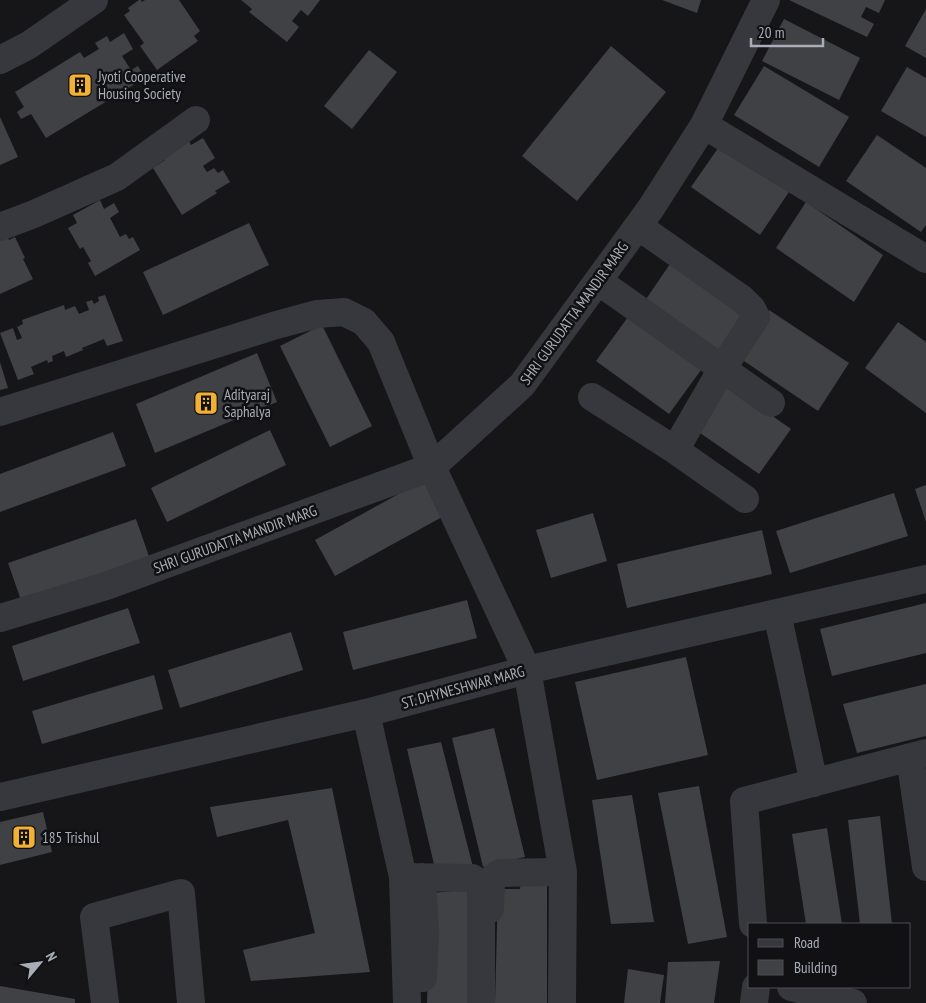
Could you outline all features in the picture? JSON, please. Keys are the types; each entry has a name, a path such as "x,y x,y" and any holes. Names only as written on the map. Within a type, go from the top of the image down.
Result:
{"street":[{"path":"0,60 29,45 94,0"},
{"name":"SHRI GURUDATTA MANDIR MARG","path":"0,618 106,586 432,467 522,385 651,208 704,125 766,0"},
{"path":"0,227 34,214 117,176 196,120"},
{"path":"704,125 926,259"},
{"path":"638,226 742,299 756,317 722,369 675,450"},
{"path":"598,281 771,403"},
{"path":"0,412 273,326 317,314 344,312 364,322 381,342 432,467 527,670 557,873 562,1003"},
{"path":"592,397 675,450 745,499"},
{"name":"ST. DHYNESHWAR MARG","path":"0,797 366,713 527,670 926,579"},
{"path":"777,613 814,783"},
{"path":"366,713 413,877 425,934 422,1003"},
{"path":"753,923 744,801 918,755 926,867"},
{"path":"487,1003 491,882 500,873 557,873"},
{"path":"550,1003 557,873"},
{"path":"407,1003 413,877"},
{"path":"413,877 472,878 481,887 481,1003"},
{"path":"105,1003 94,917 180,893 192,1003"},
{"path":"754,1003 756,988"},
{"path":"795,988 853,1003"}],"building":[{"path":"139,0 142,2 145,0 179,0 200,31 194,36 198,41 157,70 140,46 144,43 124,15 130,11 128,8"},
{"path":"241,0 320,0 308,16 301,10 292,21 299,27 287,42 249,12 252,9"},
{"path":"662,0 701,0 697,13"},
{"path":"789,0 885,0 879,13 866,7 861,17 874,24 867,37"},
{"path":"926,9 926,58 905,46"},
{"path":"784,19 860,58 839,100 762,61"},
{"name":"Jyoti Cooperative Housing Society","path":"124,33 133,49 122,56 131,70 138,66 145,78 46,138 31,114 21,119 17,112 24,107 15,92 80,52 84,58 99,49 95,43 107,36 110,42"},
{"path":"611,46 666,92 577,201 522,156"},
{"path":"369,50 397,72 352,129 324,106"},
{"path":"764,66 849,117 819,167 734,115"},
{"path":"907,67 926,78 926,137 881,111"},
{"path":"0,117 18,157 0,165"},
{"path":"877,135 926,168 926,225 921,232 846,181"},
{"path":"187,137 191,145 203,138 215,158 203,166 207,172 214,168 218,173 223,170 230,182 215,191 217,193 182,215 153,168 165,160 161,154"},
{"path":"723,141 791,189 760,235 691,187"},
{"path":"100,200 104,209 114,203 119,212 110,218 120,237 126,234 129,239 133,237 140,250 95,276 88,263 91,261 83,247 80,249 68,228 77,223 73,215"},
{"path":"806,202 883,255 854,302 776,248"},
{"path":"249,223 269,265 163,315 143,272"},
{"path":"5,233 9,240 15,237 33,279 0,294 0,235"},
{"path":"672,261 749,314 719,358 642,305"},
{"path":"105,295 123,341 107,346 104,339 66,357 64,351 52,356 53,361 48,363 47,360 31,367 34,374 18,380 0,333 13,328 17,340 22,338 17,327 23,324 22,320 64,305 65,310 75,306 79,314 89,310 86,302 92,300 94,304 99,301 98,297"},
{"path":"769,310 849,363 818,411 738,357"},
{"path":"628,317 701,370 669,414 596,361"},
{"path":"898,322 926,342 926,413 865,368"},
{"path":"322,325 372,426 330,447 280,346"},
{"name":"Adityaraj Saphalya","path":"257,353 277,402 155,453 136,404"},
{"path":"0,362 8,388 0,390"},
{"path":"724,382 791,429 759,474 693,428"},
{"path":"270,430 286,465 167,522 151,488"},
{"path":"113,432 126,466 0,512 0,474"},
{"path":"433,475 453,511 335,576 315,540"},
{"path":"926,485 926,522 915,489"},
{"path":"894,493 908,536 790,573 776,531"},
{"path":"593,513 607,561 551,578 536,530"},
{"path":"136,519 151,562 23,606 8,563"},
{"path":"762,530 772,574 627,608 617,564"},
{"path":"467,600 477,638 353,670 343,632"},
{"path":"926,603 926,653 832,676 820,629"},
{"path":"128,608 140,643 23,681 12,646"},
{"path":"291,632 303,670 180,708 168,670"},
{"path":"686,657 708,755 597,780 575,682"},
{"path":"154,675 163,709 42,744 32,711"},
{"path":"926,684 926,736 857,753 843,704"},
{"path":"494,728 525,857 483,867 452,738"},
{"path":"441,742 473,867 436,873 407,749"},
{"path":"699,786 727,937 688,944 658,793"},
{"path":"332,788 370,972 251,981 243,950 315,933 288,820 217,837 210,807"},
{"path":"632,795 654,922 611,924 592,800"},
{"name":"185 Trishul","path":"43,812 52,852 0,865 0,822"},
{"path":"880,816 892,923 860,923 848,820"},
{"path":"827,828 842,923 806,923 792,834"},
{"path":"547,878 547,1003 495,1003 498,889 520,889 521,881"},
{"path":"478,889 471,1003 427,1003 430,893"},
{"path":"720,961 714,1003 665,1003 668,962"},
{"path":"628,969 664,975 660,1003 624,1003"},
{"path":"0,986 75,999 75,1003 0,1003"}],"place":[{"name":"Jyoti Cooperative Housing Society","path":"80,85"},
{"name":"Adityaraj Saphalya","path":"206,403"},
{"name":"185 Trishul","path":"24,837"}]}
